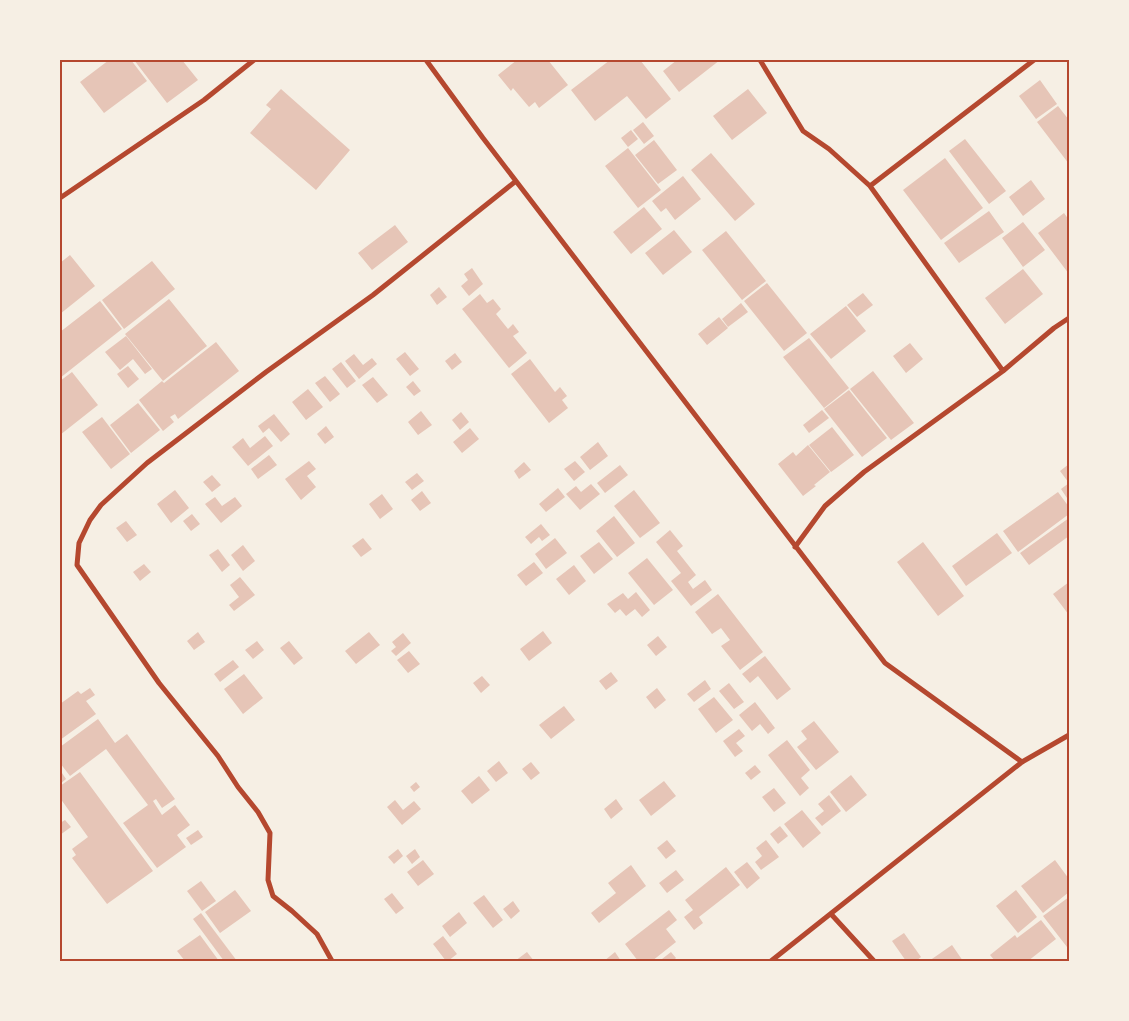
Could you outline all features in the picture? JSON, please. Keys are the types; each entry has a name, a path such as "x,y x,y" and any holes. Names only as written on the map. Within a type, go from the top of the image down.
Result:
{"street":[{"path":"60,198 204,100 254,60"},
{"path":"426,60 516,181 885,663 1022,762"},
{"path":"760,60 803,131 829,149 870,186 1003,371"},
{"path":"870,186 1034,60"},
{"path":"332,961 316,934 273,896 268,880 270,833 258,812 238,788 218,756 159,683 77,565 79,543 90,520 101,505 146,463 266,372 373,295 516,181"},
{"path":"795,547 825,506 864,472 1003,371 1054,328 1069,318"},
{"path":"771,961 1022,762 1069,736"},
{"path":"831,914 874,961"}],"building":[{"path":"109,60 131,60 147,81 104,113 80,82"},
{"path":"134,60 182,60 198,80 167,103"},
{"path":"517,60 548,60 568,85 539,108 535,102 529,107 513,88 511,91 498,75"},
{"path":"610,60 640,60 671,99 646,119 627,96 595,121 571,90"},
{"path":"677,60 720,60 679,92 663,71"},
{"path":"1040,80 1057,104 1036,119 1019,96"},
{"path":"281,89 350,150 316,190 250,133 271,109 266,105"},
{"path":"748,89 767,113 732,140 713,116"},
{"path":"1058,106 1069,120 1069,164 1037,122"},
{"path":"643,122 654,136 644,144 633,130"},
{"path":"631,130 638,139 628,147 621,138"},
{"path":"965,139 1006,191 989,204 949,151"},
{"path":"654,140 677,170 658,184 635,155"},
{"path":"628,148 661,190 638,208 605,166"},
{"path":"711,153 755,204 735,221 691,170"},
{"path":"945,158 983,208 941,240 903,190"},
{"path":"683,176 701,199 675,220 666,208 661,212 652,201"},
{"path":"1031,180 1045,199 1023,216 1009,197"},
{"path":"644,207 662,229 631,254 613,232"},
{"path":"989,211 1004,232 959,263 944,243"},
{"path":"1064,213 1069,220 1069,274 1038,233"},
{"path":"1023,222 1045,250 1023,267 1002,238"},
{"path":"395,225 408,242 372,270 358,253"},
{"path":"674,230 692,252 663,275 645,253"},
{"path":"726,231 766,281 742,300 702,250"},
{"path":"70,255 95,286 60,314 60,263"},
{"path":"152,261 175,289 124,329 102,300"},
{"path":"472,268 483,284 469,296 461,286 468,280 464,274"},
{"path":"1023,269 1043,294 1005,324 985,298"},
{"path":"767,283 807,333 784,351 744,301"},
{"path":"439,287 447,297 437,305 430,295"},
{"path":"863,293 873,305 857,317 847,305"},
{"path":"480,294 487,303 493,299 501,309 496,314 508,329 513,324 519,332 513,336 527,353 509,368 462,309"},
{"path":"169,299 207,346 163,381 125,334"},
{"path":"100,301 122,329 60,378 60,332"},
{"path":"741,303 748,312 728,327 722,319"},
{"path":"846,306 866,331 831,359 810,334"},
{"path":"719,317 728,328 707,345 698,334"},
{"path":"126,336 152,369 145,374 133,359 120,370 105,352"},
{"path":"809,338 849,388 824,408 783,357"},
{"path":"216,342 239,371 178,419 175,414 170,417 174,422 163,431 139,400"},
{"path":"910,343 923,359 906,373 893,356"},
{"path":"405,352 419,369 410,376 396,359"},
{"path":"455,353 462,362 452,370 445,361"},
{"path":"354,354 363,365 372,358 377,364 359,379 345,361"},
{"path":"530,359 555,392 560,387 567,396 562,400 568,408 549,423 511,374"},
{"path":"341,362 356,381 347,388 332,369"},
{"path":"128,366 139,379 128,388 117,374"},
{"path":"873,371 914,423 891,440 850,389"},
{"path":"72,372 98,405 60,435 60,381"},
{"path":"325,376 340,394 330,402 315,383"},
{"path":"373,377 388,395 377,403 362,385"},
{"path":"413,381 421,391 414,396 406,387"},
{"path":"308,389 323,407 306,420 292,402"},
{"path":"849,390 887,438 862,457 824,409"},
{"path":"138,403 160,430 131,453 110,425"},
{"path":"822,410 829,418 809,433 803,425"},
{"path":"421,411 432,425 418,435 408,422"},
{"path":"461,412 469,422 460,430 452,420"},
{"path":"274,414 290,434 281,442 269,428 263,433 258,426"},
{"path":"102,417 130,454 111,469 82,432"},
{"path":"326,426 334,437 325,444 317,434"},
{"path":"832,427 854,455 831,472 809,445"},
{"path":"470,428 479,439 462,453 453,442"},
{"path":"265,436 273,446 248,466 232,447 243,438 250,448"},
{"path":"598,442 608,456 590,470 580,457"},
{"path":"808,445 830,472 803,496 778,464 793,452 796,456"},
{"path":"269,455 277,465 258,479 251,469"},
{"path":"309,461 316,469 307,476 316,487 301,500 285,479"},
{"path":"575,461 585,472 574,481 564,469"},
{"path":"524,462 531,470 519,479 514,471"},
{"path":"1069,464 1069,483 1060,471"},
{"path":"620,465 628,475 605,493 597,483"},
{"path":"417,473 424,481 412,490 405,482"},
{"path":"212,475 221,485 212,492 203,482"},
{"path":"1069,483 1069,501 1061,489"},
{"path":"591,484 600,494 580,510 566,494 576,486 581,492"},
{"path":"558,488 565,497 546,512 539,504"},
{"path":"175,490 189,508 171,523 157,504"},
{"path":"634,490 660,523 640,538 614,506"},
{"path":"422,491 431,503 420,511 411,500"},
{"path":"1058,492 1069,507 1069,514 1018,552 1003,531"},
{"path":"382,494 393,509 380,519 369,504"},
{"path":"215,497 222,506 235,497 242,506 221,523 205,504"},
{"path":"192,514 200,524 191,531 183,521"},
{"path":"614,516 635,543 617,557 596,531"},
{"path":"1069,518 1069,536 1029,565 1020,553"},
{"path":"126,521 137,535 127,542 116,528"},
{"path":"541,524 550,535 542,541 539,537 531,544 525,537"},
{"path":"670,530 683,546 677,551 696,575 688,582 693,589 705,580 712,590 691,606 671,581 681,573 656,542"},
{"path":"997,533 1012,553 966,586 952,566"},
{"path":"363,538 372,549 361,557 352,546"},
{"path":"555,538 567,553 546,569 535,554"},
{"path":"599,542 613,559 594,574 580,556"},
{"path":"923,542 964,596 938,616 897,562"},
{"path":"243,545 255,561 243,571 231,555"},
{"path":"218,549 230,565 222,572 209,555"},
{"path":"647,558 673,590 654,605 628,573"},
{"path":"534,562 543,573 526,586 517,575"},
{"path":"144,564 151,572 140,581 133,572"},
{"path":"574,565 586,581 569,595 556,579"},
{"path":"240,577 255,595 234,611 229,605 239,597 230,585"},
{"path":"1069,582 1069,615 1053,594"},
{"path":"636,592 650,610 642,617 635,609 626,616 620,609 615,613 607,604 623,593 628,599"},
{"path":"718,594 763,652 740,670 721,646 730,640 721,628 712,634 695,612"},
{"path":"543,631 552,643 529,661 520,649"},
{"path":"198,632 205,642 194,650 187,641"},
{"path":"369,632 380,645 356,664 345,651"},
{"path":"403,633 411,643 396,656 391,651 396,647 392,642"},
{"path":"658,636 667,647 656,656 647,645"},
{"path":"257,641 264,650 253,659 245,650"},
{"path":"289,641 303,658 294,665 280,648"},
{"path":"409,651 420,664 408,673 397,660"},
{"path":"765,656 791,689 777,700 758,676 750,683 742,674"},
{"path":"233,660 239,667 220,682 214,674"},
{"path":"611,672 618,681 606,690 599,681"},
{"path":"244,674 263,698 243,714 224,689"},
{"path":"482,676 490,685 481,693 473,683"},
{"path":"705,680 711,689 694,702 687,694"},
{"path":"729,683 744,702 734,709 719,691"},
{"path":"90,688 95,695 86,701 96,714 60,740 60,704 78,691 81,694"},
{"path":"657,688 666,700 655,709 646,697"},
{"path":"714,697 733,720 716,733 698,709"},
{"path":"755,702 775,728 768,734 760,724 752,731 739,715"},
{"path":"564,706 575,720 551,739 539,725"},
{"path":"98,719 115,743 127,734 175,799 162,808 156,799 153,801 162,815 175,805 190,825 177,835 186,847 157,868 123,823 148,805 106,749 70,776 60,763 60,747"},
{"path":"814,721 839,752 816,770 797,747 807,739 801,731"},
{"path":"739,729 745,736 736,743 743,751 735,757 723,741"},
{"path":"787,740 810,770 801,778 809,788 800,796 768,755"},
{"path":"499,761 508,773 496,782 487,771"},
{"path":"531,762 540,773 531,780 522,769"},
{"path":"755,765 761,772 751,780 745,773"},
{"path":"60,770 66,779 60,784"},
{"path":"80,772 153,871 107,904 72,858 76,855 72,849 88,837 60,798 60,786"},
{"path":"851,775 867,795 846,812 830,792"},
{"path":"479,776 490,790 472,804 461,791"},
{"path":"664,781 676,796 651,816 639,800"},
{"path":"416,782 420,787 414,792 410,787"},
{"path":"774,788 786,803 774,812 762,797"},
{"path":"829,795 841,811 822,826 815,818 824,811 818,804"},
{"path":"616,799 623,809 611,819 604,809"},
{"path":"395,800 403,810 414,801 421,809 402,825 387,807"},
{"path":"802,810 821,833 803,848 784,824"},
{"path":"65,820 71,827 60,835 60,823"},
{"path":"780,826 788,836 778,844 770,834"},
{"path":"198,830 203,837 191,845 186,838"},
{"path":"667,840 676,851 666,859 657,848"},
{"path":"766,840 779,857 761,870 755,862 762,856 756,848"},
{"path":"398,849 403,856 394,864 388,857"},
{"path":"415,849 420,857 412,864 406,856"},
{"path":"423,860 434,874 418,886 407,872"},
{"path":"1055,860 1069,879 1069,892 1043,913 1021,886"},
{"path":"747,862 760,878 747,889 734,872"},
{"path":"631,865 646,886 599,923 591,913 616,893 608,883"},
{"path":"726,867 740,885 699,917 703,923 694,930 684,917 693,910 685,900"},
{"path":"676,870 684,880 667,893 659,883"},
{"path":"201,881 216,901 202,911 187,891"},
{"path":"235,890 251,911 220,933 205,912"},
{"path":"1016,890 1037,917 1018,933 996,906"},
{"path":"392,893 404,908 396,914 384,899"},
{"path":"484,895 503,920 493,928 473,903"},
{"path":"1069,897 1069,946 1067,947 1043,916"},
{"path":"513,901 520,911 511,919 503,909"},
{"path":"669,910 677,920 666,929 676,942 652,961 638,961 625,944"},
{"path":"459,912 467,923 450,937 442,926"},
{"path":"201,913 237,961 224,961 193,919"},
{"path":"1041,920 1056,939 1028,961 995,961 990,955 1015,935 1017,938"},
{"path":"904,933 921,957 916,961 906,961 892,941"},
{"path":"200,935 219,961 185,961 177,951"},
{"path":"443,936 457,954 448,961 433,944"},
{"path":"952,945 963,961 929,961"},
{"path":"527,952 534,961 515,961"},
{"path":"615,952 621,961 604,961"},
{"path":"671,952 676,958 673,961 664,961 662,959"}]}
